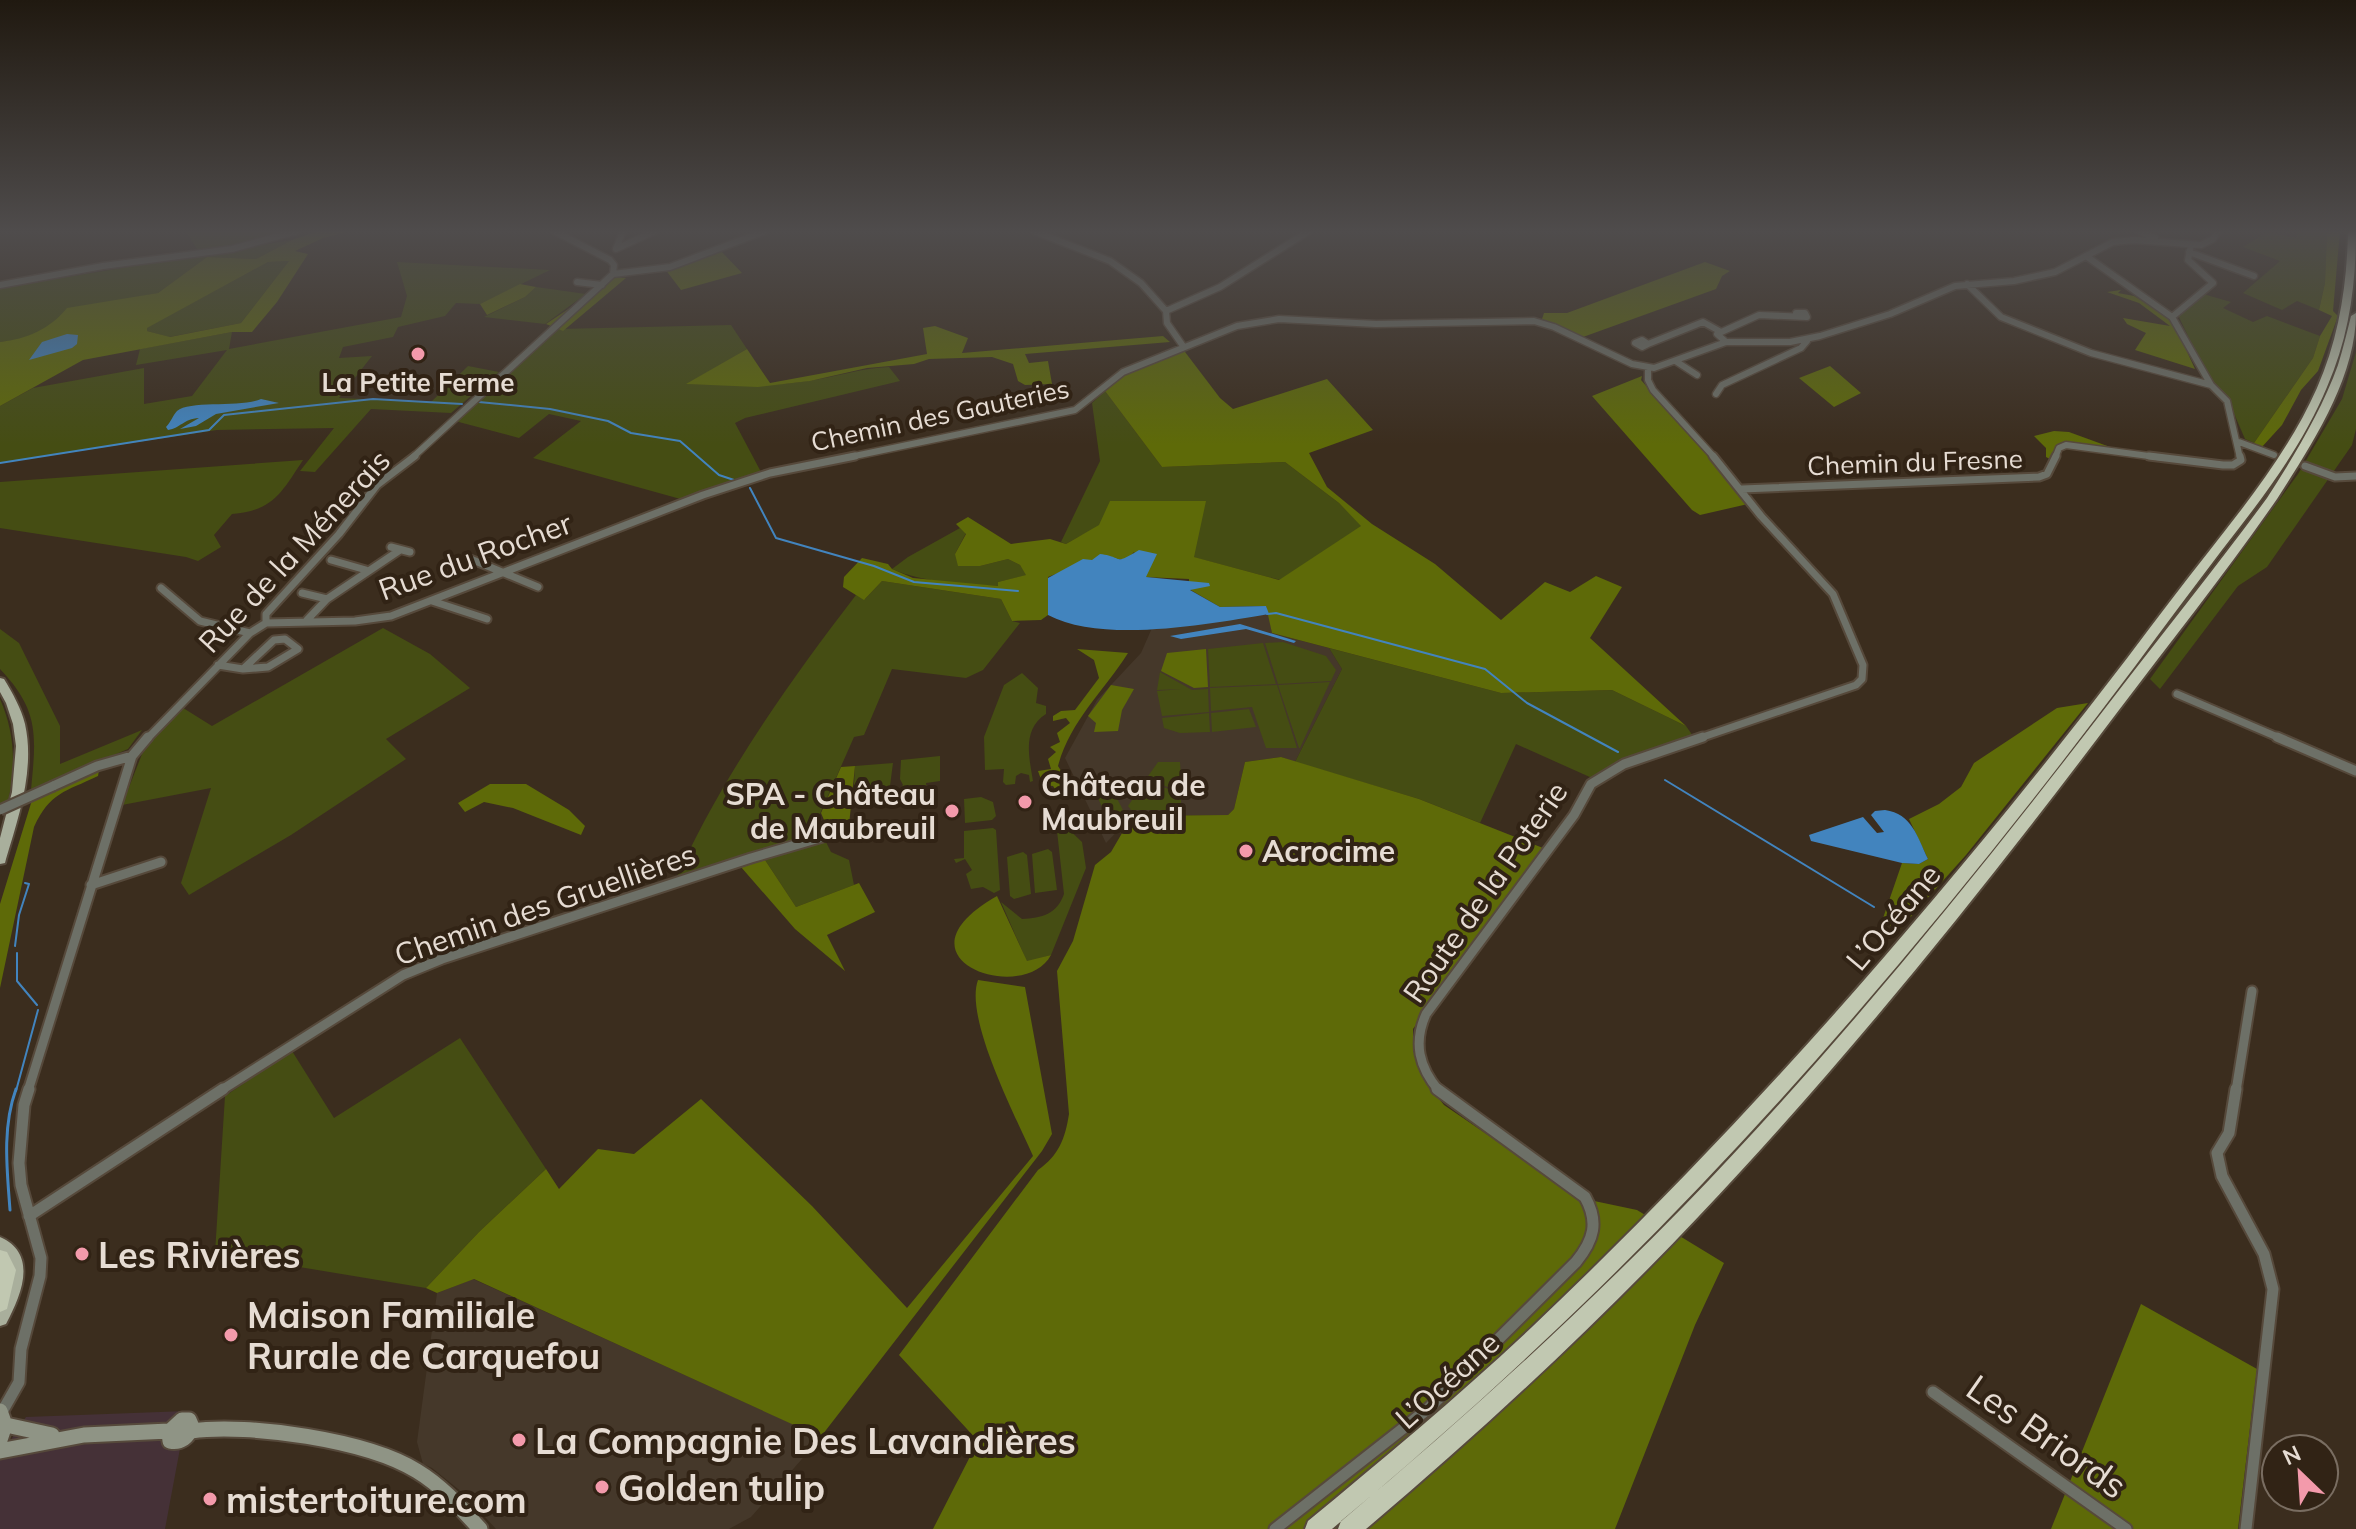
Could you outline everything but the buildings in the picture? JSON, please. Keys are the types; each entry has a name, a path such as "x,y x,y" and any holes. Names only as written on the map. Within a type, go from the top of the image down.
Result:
{"highway":[{"name":"L’Océane","path":"1316,1529 1513,1359 1656,1221 1840,1022 1998,834 2242,517 2297,436 2323,386 2340,339 2347,302"},
{"name":"L’Océane","path":"1349,1529 1496,1402 1622,1283 1764,1133 1923,949 2062,776 2291,469 2330,398 2356,316"},
{"path":"0,1259 7,1270 0,1302"}],"main road":[{"path":"0,682 19,719 23,763 20,787 0,859"},
{"path":"0,1245 9,1251 17,1272 13,1291 0,1318"},
{"path":"2,1422 61,1436"},
{"path":"0,1451 61,1436 118,1430 169,1431 168,1439 173,1442 184,1439 191,1431 210,1427 258,1431 388,1457 432,1479 480,1529"}],"street":[{"name":"Rue de la Ménerais","path":"132,756 162,720 250,633 266,623 265,618 271,608 339,534 377,485 423,449 473,399 582,302"},
{"path":"1160,302 1166,311 1167,323 1183,346"},
{"path":"1166,311 1185,302"},
{"path":"1648,368 1677,362 1726,342 1806,340 1917,302"},
{"path":"1986,302 2001,317 2091,353 2211,385"},
{"path":"2151,302 2172,317 2211,385 2227,401 2239,442 2274,455"},
{"path":"2172,317 2190,302"},
{"path":"1726,342 1717,334 1759,315 1798,316"},
{"name":"Chemin des Gauteries","path":"605,534 703,495 808,463 1075,410 1123,372 1237,326 1279,319 1376,324 1524,320 1554,327 1632,364 1648,368"},
{"path":"1649,345 1703,322 1721,332"},
{"path":"1716,394 1722,385 1801,348 1809,342 1806,340"},
{"path":"1677,362 1697,375"},
{"name":"Route de la Poterie","path":"1275,1529 1429,1408 1576,1262 1594,1236 1595,1217 1585,1197 1442,1095 1432,1083 1417,1049 1420,1025 1426,1014 1574,815 1591,784 1624,764 1856,685 1862,679 1863,665 1833,594 1653,390 1648,380 1648,368"},
{"name":"Chemin du Fresne","path":"1742,489 2039,477 2047,474 2059,448 2066,445 2233,465 2241,460 2239,442"},
{"path":"2305,466 2335,477 2356,476"},
{"name":"Rue du Rocher","path":"266,623 381,618 605,534"},
{"path":"391,547 410,552"},
{"path":"307,620 327,599 400,550"},
{"path":"468,558 505,572 512,579 538,587"},
{"path":"331,560 366,570"},
{"path":"376,568 386,572"},
{"path":"161,588 200,621 250,633"},
{"path":"302,593 327,599"},
{"path":"432,601 487,619"},
{"path":"218,665 261,672 298,649 285,639 274,640 243,669"},
{"path":"2177,694 2356,771"},
{"path":"0,810 97,766 132,756"},
{"path":"2,1422 19,1382 21,1349 40,1276 41,1258 19,1163 24,1105 132,756"},
{"name":"Chemin des Gruellières","path":"29,1216 331,1018 403,975 457,954 850,829"},
{"path":"91,885 161,862"},
{"path":"2246,1529 2273,1289 2264,1254 2222,1176 2217,1153 2229,1133 2252,991"},
{"name":"Les Briords","path":"1933,1392 2126,1529"}],"shaded area":[{"path":"1269,614 1272,633 1329,648 1342,669 1295,762 1281,757 1245,762 1234,809 1228,815 1132,816 1106,843 1065,758 1097,700 1141,653 1152,628"},
{"path":"473,1279 806,1430 816,1443 751,1517 729,1529 496,1529 463,1493 423,1464 417,1442 437,1293"},
{"path":"187,1411 165,1529 0,1529 0,1456 26,1417"}],"green space":[{"path":"0,302 113,302 19,340 0,342"},
{"path":"101,302 194,302 147,328 147,331 170,337 241,323 257,302 277,302 252,332 232,332 83,360 0,406 0,342 37,332 67,308"},
{"path":"193,302 257,302 241,323 169,337 147,331 146,328"},
{"path":"405,302 483,302 456,303 445,316 398,327 393,337 343,347 339,358 372,356 339,398 431,402 468,366 499,372 451,413 371,409 315,472 300,471 334,428 217,430 0,463 0,406 33,388 144,368 144,404 192,396 227,350 136,365 140,349 232,332 229,349 401,317"},
{"path":"483,302 514,302 487,315 480,304"},
{"path":"514,302 575,302 545,324 484,317"},
{"path":"578,302 597,302 563,331 546,324"},
{"path":"1596,302 1679,302 1583,337 1542,319 1544,313 1567,313"},
{"path":"2144,302 2172,319 2195,369 2135,350 2146,333 2127,324 2123,318 2170,326 2139,303"},
{"path":"2193,302 2231,302 2223,308 2253,322 2267,316 2320,336 2313,358 2254,443 2245,439 2226,395 2210,382 2178,315"},
{"path":"2264,302 2295,302 2282,310"},
{"path":"2300,302 2321,302 2319,310"},
{"path":"2321,302 2334,302 2333,311 2338,316 2318,371 2301,390 2282,425 2261,448 2254,443 2313,358 2320,336 2332,316 2319,310"},
{"path":"731,325 747,349 688,384 793,383 889,367 900,381 735,423 761,472 684,500 533,458 581,421 549,414 519,438 455,421 559,329"},
{"path":"935,326 968,338 962,353 1163,336 1170,342 1025,354 1029,363 1048,361 1052,384 1025,385 1018,381 1013,364 992,357 929,359 914,364 867,368 810,381 758,387 686,384 747,349 770,383 927,354 923,328"},
{"path":"1182,348 1220,398 1233,409 1327,379 1373,430 1309,453 1327,487 1372,524 1435,564 1501,620 1545,582 1570,592 1596,576 1622,587 1590,638 1686,726 1612,690 1501,693 1272,633 1266,606 1220,607 1189,589 1189,579 1145,577 1147,570 1134,552 1128,559 1092,560 1048,577 1048,615 1041,620 1012,621 1001,599 882,581 864,600 843,587 844,577 862,558 888,564 892,569 913,578 998,586 998,582 1026,575 1020,565 1008,559 980,566 958,566 955,554 966,534 956,524 968,517 1011,544 1050,539 1066,544 1099,525 1110,501 1206,501 1194,557 1279,580 1361,526 1339,503 1285,462 1162,467 1105,391 1123,373"},
{"path":"2356,352 2356,429 2352,445 2267,567 2238,586 2160,689 2150,679 2298,474 2342,399"},
{"path":"1830,366 1861,393 1834,407 1799,378"},
{"path":"1642,376 1641,380 1711,455 1748,504 1700,515 1692,510 1592,396"},
{"path":"1105,391 1162,467 1285,462 1339,503 1362,526 1280,580 1193,557 1205,501 1132,514 1066,544 1061,542 1100,461 1092,403"},
{"path":"2054,431 2069,432 2121,451 2065,442 2057,446 2050,459 2046,457 2046,448 2034,436"},
{"path":"303,460 275,498 257,509 232,514 214,535 221,547 198,561 0,528 0,482"},
{"path":"960,528 966,533 955,554 980,566 1008,559 1020,565 1027,575 998,582 999,586 986,586 930,580 892,569"},
{"path":"882,581 1001,599 1012,621 1020,623 983,670 966,678 892,669 864,735 854,737 812,832 797,841 676,879 714,804 781,696 856,595 865,599"},
{"path":"383,628 430,654 470,688 386,739 406,759 291,835 189,895 181,883 211,788 122,805 142,754 180,706 212,726"},
{"path":"0,629 19,643 60,726 60,764 142,730 128,749 31,790 34,754 32,725 22,698 0,669"},
{"path":"1283,642 1326,656 1336,670 1331,681 1278,684 1265,643"},
{"path":"1263,643 1276,684 1210,687 1208,649"},
{"path":"1329,648 1501,693 1612,690 1686,726 1693,736 1592,778 1516,744 1480,823 1419,799 1295,762 1342,669"},
{"path":"1077,649 1128,653 1088,707 1063,750 1058,766 1070,785 1057,792 1053,786 1043,785 1038,771 1051,769 1048,759 1056,752 1050,747 1060,742 1057,733 1070,723 1066,718 1053,721 1053,716 1061,711 1075,710 1099,678 1094,660"},
{"path":"1206,649 1208,687 1194,688 1161,671 1167,653"},
{"path":"1160,672 1192,690 1208,689 1209,712 1162,716 1157,691 1182,689 1157,690"},
{"path":"1022,673 1038,688 1036,703 1046,706 1046,714 1038,720 1030,735 1033,781 1030,782 1029,775 1021,773 1016,776 1015,784 1006,785 1003,782 1004,769 985,770 984,737 1004,685"},
{"path":"1330,682 1300,748 1299,748 1278,685"},
{"path":"1111,685 1134,689 1122,710 1118,731 1094,732 1096,723 1088,716"},
{"path":"1277,685 1297,748 1266,748 1252,707 1211,711 1210,688"},
{"path":"0,699 9,724 13,763 8,802 0,805"},
{"path":"2088,703 1966,855 1899,930 1882,921 1902,863 1919,864 1928,859 1909,819 1939,804 1961,787 1974,763 2057,708"},
{"path":"1249,709 1256,727 1212,732 1211,713"},
{"path":"1209,713 1210,732 1180,733 1164,728 1162,718"},
{"path":"940,756 940,781 926,783 928,796 899,800 899,790 903,785 900,779 901,760"},
{"path":"1281,757 1419,799 1543,848 1413,1029 1413,1050 1424,1080 1444,1105 1580,1198 1637,1210 1724,1263 1695,1325 1615,1529 933,1529 978,1441 899,1355 1063,1139 1069,1114 1057,971 1073,941 1095,865 1111,852 1132,816 1228,815 1234,809 1245,762"},
{"path":"1158,762 1180,762 1181,778 1175,779 1175,784 1181,784 1181,792 1146,779"},
{"path":"893,763 890,786 893,799 853,803 855,766"},
{"path":"855,766 849,825 827,827 821,813 841,767"},
{"path":"99,770 98,776 53,800 34,827 0,988 0,904 32,800"},
{"path":"1103,771 1125,814 1114,832 1094,790"},
{"path":"1145,781 1181,793 1181,807 1174,810 1131,810 1128,806"},
{"path":"490,784 526,784 569,810 585,826 581,835 513,808 484,802 465,812 458,803"},
{"path":"981,797 993,802 996,816 992,820 965,823 964,799"},
{"path":"1056,822 1061,822 1082,842 1086,868 1051,955 1027,962 1001,902 1022,919 1042,916 1061,901 1064,894"},
{"path":"996,830 1000,890 994,893 983,887 971,889 966,874 972,870 965,859 956,863 954,859 964,858 964,831"},
{"path":"825,840 831,852 849,860 854,885 796,907 765,860 791,848"},
{"path":"1048,849 1052,852 1057,890 1035,893 1032,854"},
{"path":"1023,852 1027,855 1031,894 1014,899 1010,896 1007,857"},
{"path":"765,860 796,907 859,883 875,912 827,935 845,971 795,929 741,867"},
{"path":"997,896 1027,961 1051,955 1036,970 1016,976 993,975 972,968 958,956 955,939 966,919"},
{"path":"978,980 1025,987 1052,1134 816,1443 805,1430 474,1279 437,1293 426,1288 479,1232 546,1169 559,1189 598,1149 634,1154 701,1099 812,1206 907,1308 1033,1156 985,1042 978,1018"},
{"path":"460,1038 546,1169 479,1232 426,1288 215,1253 225,1096 292,1051 334,1118"},
{"path":"2141,1304 2257,1369 2238,1529 2051,1529"}],"water":[{"path":"67,334 78,335 77,344 72,348 29,360 42,342"},
{"path":"261,399 279,403 216,414 196,426 180,429 199,418 172,429 166,427 177,411 184,408"},
{"path":"1139,550 1157,554 1146,577 1209,583 1210,586 1190,590 1220,607 1266,606 1269,614 1187,626 1126,630 1071,624 1048,615 1048,578 1083,559 1092,560 1100,554 1121,559"},
{"path":"1240,624 1296,641 1294,643 1246,629 1181,639 1170,636"},
{"path":"1885,810 1908,821 1928,859 1919,864 1902,863 1811,841 1809,835 1863,817 1877,833 1884,832 1871,815 1875,811"}],"waterway":[{"path":"0,463 209,430 224,415 373,399 462,404"},
{"path":"479,402 550,409 608,421 631,433 680,441 719,475 734,480"},
{"path":"750,488 776,538 874,566 914,582 1018,591"},
{"path":"1267,614 1276,613 1485,669 1527,703 1618,752"},
{"path":"1665,780 1874,907"},
{"path":"15,946 19,915 29,884 25,883"},
{"path":"17,953 17,981 37,1005"},
{"path":"16,1091 38,1010"},
{"path":"10,1210 7,1134 16,1089"}],"tunnel":[{"path":"2274,455 2281,458"},
{"path":"2275,456 2281,458"},
{"path":"2281,458 2305,466"}],"place":[{"name":"La Petite Ferme","path":"418,354"},
{"name":"Château de Maubreuil","path":"1025,802"},
{"name":"SPA - Château de Maubreuil","path":"952,811"},
{"name":"Acrocime","path":"1246,851"},
{"name":"Les Rivières","path":"82,1254"},
{"name":"Maison Familiale Rurale de Carquefou","path":"231,1335"},
{"name":"La Compagnie Des Lavandières","path":"519,1440"},
{"name":"Golden tulip","path":"602,1487"},
{"name":"mistertoiture.com","path":"210,1499"}]}
